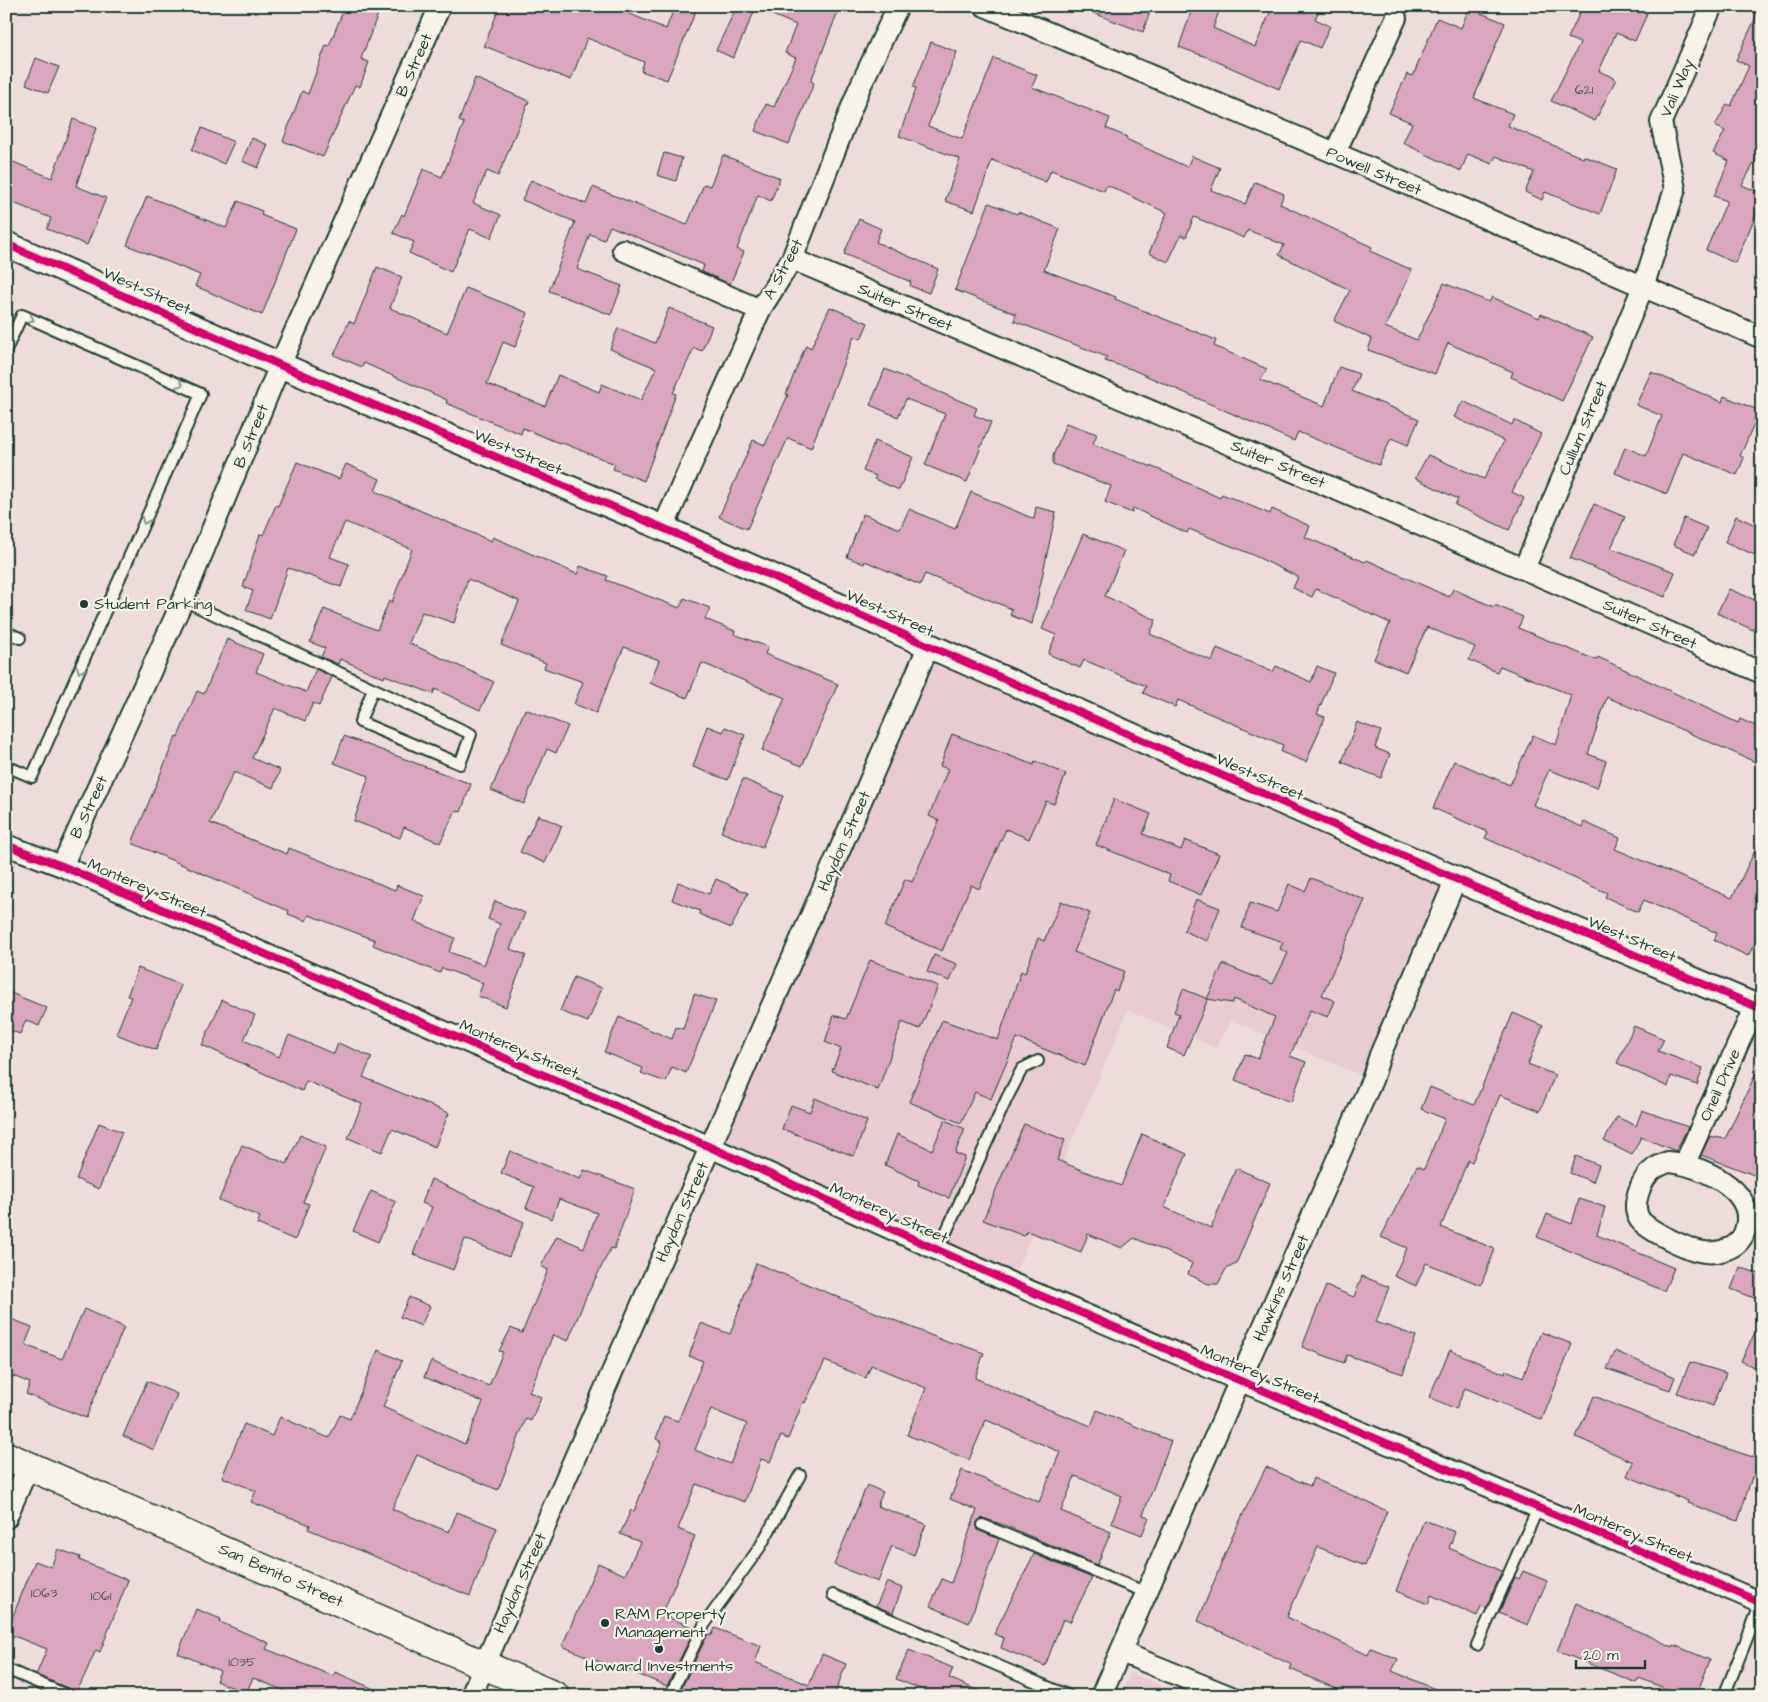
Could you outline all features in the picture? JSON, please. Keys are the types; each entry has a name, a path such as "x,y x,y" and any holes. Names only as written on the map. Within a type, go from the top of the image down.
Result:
{"main road":[{"name":"San Benito Street","path":"18,1461 555,1696"}],"street":[{"name":"B Street","path":"62,866 183,600 280,365 440,6"},
{"name":"A Street","path":"663,528 760,310 792,259 859,89 898,6"},
{"name":"Powell Street","path":"985,6 1335,153 1762,338"},
{"name":"Vali Way","path":"1643,288 1675,189 1661,122 1712,6"},
{"path":"1335,153 1396,18"},
{"name":"West Street","path":"6,244 280,365 663,528 1456,879 1759,1008"},
{"path":"623,250 760,310"},
{"name":"Suiter Street","path":"792,259 1524,568 1762,673"},
{"name":"Cullum Street","path":"1524,568 1643,288"},
{"name":"Haydon Street","path":"471,1696 929,645"},
{"name":"Monterey Street","path":"6,845 62,866 710,1147 938,1250 1761,1603"},
{"name":"Hawkins Street","path":"1101,1696 1372,1080 1380,1055 1456,879"},
{"name":"Oneil Drive","path":"1685,1163 1759,1008"},
{"path":"1668,1162 1685,1163 1730,1186 1744,1203 1748,1213 1745,1232 1737,1244 1730,1248 1705,1252 1694,1250 1655,1231 1639,1219 1636,1205 1640,1187 1653,1169 1668,1162"},
{"path":"6,1518 18,1461"},
{"path":"1121,1652 1229,1696"}],"lane":[{"path":"6,350 22,315 202,394 32,777 6,766"},
{"path":"183,600 470,734 460,764 360,722 373,689"},
{"path":"6,632 20,638"},
{"path":"938,1250 1022,1069 1038,1061"},
{"path":"670,1696 704,1625 760,1547 800,1475"},
{"path":"1477,1645 1538,1508"},
{"path":"983,1525 1147,1593"},
{"path":"833,1595 1069,1696"},
{"path":"1724,1696 1761,1603"},
{"path":"6,1668 69,1696"}],"shaded area":[{"path":"929,645 1456,879 1372,1080 1231,1020 1216,1048 1128,1010 1011,1283 710,1147"},
{"path":"1130,1673 1187,1696 1121,1696"}],"building":[{"path":"345,6 381,6 361,59 369,62 360,87 355,85 323,157 283,141 302,91 308,94 326,45 329,46"},
{"path":"500,6 611,6 666,29 675,6 698,6 667,80 641,71 644,62 587,38 571,80 484,46"},
{"path":"737,6 840,6 811,81 814,83 789,144 755,131 766,104 774,107 796,58 785,53 796,25 756,8 733,58 716,50"},
{"path":"1080,6 1152,6 1143,32 1080,8"},
{"path":"1193,6 1221,6 1213,28 1255,47 1273,6 1321,6 1315,19 1330,26 1320,48 1301,40 1279,89 1179,47"},
{"path":"1583,6 1629,6 1647,14 1635,41 1616,33 1599,71 1616,79 1595,121 1551,101 1580,43 1568,38"},
{"path":"1761,6 1762,149 1742,185 1762,194 1762,201 1735,263 1706,250 1727,201 1714,196 1729,161 1713,153 1725,131 1715,126 1727,104 1731,106 1749,66 1736,60"},
{"path":"1469,8 1505,23 1474,98 1513,114 1508,126 1583,158 1584,156 1617,169 1600,214 1545,192 1542,200 1525,192 1534,172 1496,156 1492,164 1468,154 1461,171 1403,143 1412,123 1389,113 1407,74 1413,76 1437,18 1461,28"},
{"path":"931,42 957,52 928,126 962,139 994,58 1037,75 1032,87 1110,118 1106,128 1127,137 1126,139 1187,167 1192,156 1220,168 1211,190 1245,204 1255,182 1284,194 1280,204 1372,247 1370,251 1412,270 1385,327 1417,340 1444,283 1489,302 1492,297 1539,318 1541,314 1593,337 1562,401 1511,377 1513,372 1448,343 1435,374 1368,350 1372,339 1334,321 1350,290 1279,255 1284,245 1248,230 1244,238 1194,217 1186,237 1181,235 1168,262 1149,253 1167,213 1107,185 1104,191 1051,170 1046,182 992,160 974,211 945,201 960,159 899,136 916,88 913,87"},
{"path":"36,58 59,67 48,93 26,84"},
{"path":"475,78 529,101 498,176 487,171 473,203 501,215 491,238 470,229 451,272 409,253 414,242 393,233 402,214 404,216 423,169 442,177 464,123 459,121"},
{"path":"73,119 96,128 76,186 106,198 87,245 47,229 51,218 6,200 6,159 52,178"},
{"path":"202,128 234,142 224,164 192,150"},
{"path":"252,138 268,145 258,168 242,161"},
{"path":"664,153 682,158 676,181 657,175"},
{"path":"723,155 780,178 771,201 758,195 737,249 744,252 730,284 702,272 704,265 610,226 604,240 590,234 577,269 622,286 611,315 549,291 575,222 522,200 531,180 586,204 593,187 687,225 704,184 710,186"},
{"path":"147,196 226,228 238,201 262,211 261,215 296,229 262,315 195,286 200,275 127,245"},
{"path":"989,203 1017,214 1018,212 1060,229 1044,270 1116,297 1115,299 1216,340 1214,346 1267,369 1261,380 1324,406 1339,367 1359,374 1352,391 1419,419 1408,445 1391,438 1379,465 1298,432 1294,441 1131,369 1105,361 1107,357 1014,321 1016,314 955,290"},
{"path":"859,219 881,229 876,242 938,269 929,293 910,286 911,282 844,254"},
{"path":"377,267 402,277 390,308 447,333 466,288 528,313 515,347 503,342 487,384 545,406 558,375 599,392 602,384 641,400 656,368 610,349 618,328 655,343 669,308 712,326 702,351 694,348 673,393 676,394 644,481 613,469 615,464 523,428 521,434 446,403 447,400 364,363 362,367 334,355 349,321 354,324"},
{"path":"830,307 868,323 861,339 854,336 811,448 788,438 747,529 719,517 753,440 765,445 788,395 786,394 806,345 811,348"},
{"path":"885,369 977,408 974,415 991,422 967,482 925,465 945,414 906,399 898,417 870,405"},
{"path":"1651,372 1722,402 1724,396 1760,411 1740,456 1744,458 1737,475 1683,453 1667,494 1615,473 1625,447 1646,456 1662,416 1636,405"},
{"path":"1463,401 1512,425 1514,420 1541,434 1512,492 1524,498 1509,530 1455,505 1458,499 1415,478 1428,455 1484,479 1504,441 1454,417"},
{"path":"1066,423 1097,434 1093,444 1160,470 1220,498 1222,494 1270,514 1272,509 1310,526 1305,537 1365,562 1367,560 1449,597 1453,589 1494,607 1495,605 1523,617 1518,628 1596,660 1598,657 1738,723 1740,719 1762,729 1762,765 1607,697 1588,754 1606,761 1597,788 1549,770 1533,805 1582,827 1584,822 1620,838 1615,849 1732,898 1762,836 1762,930 1748,956 1714,940 1717,933 1644,900 1638,912 1605,897 1607,893 1485,838 1488,832 1433,808 1454,761 1510,785 1533,735 1556,745 1571,695 1500,666 1497,672 1469,660 1475,647 1427,627 1406,672 1374,659 1390,623 1316,589 1312,597 1293,588 1298,577 1251,554 1189,529 1187,533 1133,508 1132,513 1105,502 1111,486 1053,464 1053,456"},
{"path":"875,441 913,457 899,490 874,479 876,476 863,471"},
{"path":"297,462 339,479 346,464 380,479 375,491 491,541 493,537 577,574 580,566 608,576 606,580 680,608 684,598 710,608 705,619 735,631 734,634 768,647 765,654 838,684 802,766 762,750 785,698 702,663 687,698 650,683 659,660 624,647 596,713 574,704 583,682 544,668 546,663 501,645 519,601 468,579 454,623 422,612 409,643 494,682 480,710 435,689 433,694 385,675 384,678 340,659 338,664 321,657 325,648 310,642 324,609 377,630 389,601 392,602 412,549 345,522 330,557 349,564 341,587 288,568 270,619 246,610 253,591 243,587 260,534 263,535 276,505 278,506"},
{"path":"971,492 1034,519 1036,507 1056,512 1032,624 1010,615 1012,609 925,574 920,585 865,561 864,564 847,557 863,514 900,529 909,509 955,529"},
{"path":"1594,504 1625,517 1611,548 1675,572 1665,597 1570,558"},
{"path":"1736,516 1762,528 1762,558 1725,542"},
{"path":"1684,518 1707,528 1695,554 1673,545"},
{"path":"1083,534 1124,551 1105,596 1156,620 1150,634 1212,661 1217,648 1273,672 1276,666 1311,682 1317,666 1334,673 1317,714 1325,717 1306,762 1281,752 1283,745 1178,700 1175,707 1143,693 1146,686 1084,660 1080,668 1048,654 1056,635 1042,629"},
{"path":"1729,589 1762,603 1762,612 1753,630 1717,613"},
{"path":"227,639 263,654 256,672 306,692 316,669 332,677 319,706 313,703 305,721 275,708 252,758 280,770 273,788 234,772 210,823 287,854 289,848 395,890 397,885 424,896 414,921 455,938 449,952 484,965 500,924 488,919 495,901 525,913 510,949 526,955 506,1007 478,996 483,983 442,968 440,973 373,945 375,940 309,915 306,921 288,914 289,911 132,843 176,736 178,737 197,691 204,694"},
{"path":"525,709 568,726 556,753 547,749 524,804 491,790"},
{"path":"1357,722 1381,731 1375,748 1390,754 1381,778 1342,762"},
{"path":"707,726 723,732 725,727 745,735 728,780 693,767"},
{"path":"952,734 1034,765 1035,761 1066,774 1054,804 1046,801 1029,839 1006,829 979,889 971,885 942,951 885,927 905,879 912,882 939,821 929,816 948,769 940,766"},
{"path":"344,736 471,784 461,812 456,810 440,843 404,827 400,838 354,821 369,776 334,763"},
{"path":"743,779 783,796 762,848 721,832"},
{"path":"1114,799 1151,814 1143,834 1181,850 1185,840 1219,854 1201,895 1168,881 1170,875 1096,845"},
{"path":"538,815 562,826 545,863 520,852"},
{"path":"1311,878 1365,900 1322,995 1335,1001 1328,1017 1310,1010 1290,1056 1306,1062 1291,1102 1235,1080 1245,1054 1258,1059 1275,1017 1234,999 1232,1003 1207,999 1223,964 1273,984 1288,953 1280,949 1283,942 1242,928 1250,903 1277,912 1289,884 1305,891"},
{"path":"716,879 748,893 731,928 699,914 700,911 672,900 678,882 709,894"},
{"path":"1196,899 1220,908 1207,941 1184,931"},
{"path":"1061,901 1090,913 1074,952 1124,971 1117,991 1114,989 1085,1066 1017,1038 991,1099 975,1092 961,1123 909,1102 942,1020 998,1040 1021,971 1025,973 1038,938 1044,941"},
{"path":"934,955 957,964 950,981 927,972"},
{"path":"870,960 938,986 920,1029 902,1022 878,1090 832,1071 841,1049 825,1042 834,1015 846,1019"},
{"path":"138,968 181,985 156,1050 116,1034 131,997 127,996"},
{"path":"574,977 602,988 588,1022 560,1011"},
{"path":"1183,989 1208,999 1184,1055 1167,1048 1179,1014 1174,1012"},
{"path":"6,991 47,1008 39,1026 26,1020 20,1034 6,1029"},
{"path":"694,994 716,1001 686,1073 672,1067 666,1082 641,1073 643,1068 604,1052 619,1017 672,1039 676,1027 683,1029"},
{"path":"222,1000 255,1015 244,1040 279,1057 289,1035 334,1054 338,1043 372,1057 363,1077 449,1113 435,1147 392,1129 382,1152 348,1138 362,1104 306,1081 302,1091 202,1045"},
{"path":"1513,1013 1543,1026 1528,1064 1555,1075 1540,1111 1500,1095 1472,1162 1468,1160 1441,1227 1495,1249 1481,1285 1426,1263 1416,1286 1394,1276 1407,1248 1381,1237 1417,1166 1424,1169 1445,1119 1421,1109 1430,1087 1474,1105"},
{"path":"1634,1026 1664,1039 1658,1051 1703,1068 1697,1085 1671,1076 1668,1087 1617,1063"},
{"path":"1762,1060 1762,1178 1701,1155 1710,1136 1725,1139"},
{"path":"815,1098 867,1121 854,1156 782,1129 791,1105 810,1112"},
{"path":"1642,1110 1688,1127 1676,1151 1641,1137 1632,1155 1604,1141 1617,1117 1636,1126"},
{"path":"945,1120 965,1129 955,1153 965,1157 949,1198 918,1185 919,1181 885,1165 897,1134 932,1150"},
{"path":"99,1123 122,1132 99,1189 76,1179"},
{"path":"1024,1124 1065,1140 1057,1160 1121,1186 1142,1134 1187,1154 1164,1207 1211,1228 1236,1168 1270,1183 1236,1264 1226,1269 1218,1284 1208,1284 1188,1274 1192,1263 1134,1238 1122,1248 1088,1234 1081,1252 1027,1231 1024,1236 983,1220"},
{"path":"300,1135 326,1147 303,1202 309,1204 295,1240 257,1224 260,1217 219,1200 242,1145 287,1164"},
{"path":"510,1151 580,1179 584,1170 635,1189 614,1249 611,1248 586,1297 568,1341 553,1335 529,1392 541,1397 531,1421 526,1419 498,1490 417,1455 392,1509 449,1532 457,1512 497,1528 470,1596 308,1529 310,1525 251,1502 256,1491 222,1477 244,1424 272,1436 280,1417 329,1438 340,1415 350,1419 378,1350 402,1361 383,1407 465,1444 483,1402 424,1377 431,1361 489,1386 503,1352 499,1351 511,1328 522,1333 548,1270 541,1266 557,1236 584,1248 597,1213 559,1199 552,1219 526,1208 534,1187 501,1173"},
{"path":"1576,1156 1599,1165 1593,1182 1570,1173"},
{"path":"431,1179 524,1222 509,1257 465,1239 453,1270 413,1254 432,1207 422,1203"},
{"path":"371,1191 396,1202 378,1242 353,1231"},
{"path":"1579,1199 1605,1207 1597,1235 1674,1268 1664,1291 1537,1237 1547,1214 1572,1224"},
{"path":"756,1263 952,1344 953,1342 984,1353 975,1378 1025,1400 1091,1426 1097,1410 1171,1441 1143,1515 1149,1517 1142,1535 1111,1523 1122,1496 1075,1476 1061,1511 1111,1532 1097,1565 1004,1525 982,1518 977,1523 978,1530 999,1539 969,1623 930,1606 942,1579 951,1583 977,1510 950,1499 962,1470 1039,1502 1060,1452 986,1420 969,1460 907,1435 926,1388 871,1365 866,1378 825,1361 805,1403 803,1402 788,1439 781,1436 770,1462 761,1459 745,1502 696,1484 678,1529 695,1536 662,1615 695,1628 667,1686 620,1667 619,1670 562,1646 598,1563 625,1575 640,1542 620,1534 631,1510 634,1511 662,1442 656,1439 664,1416 678,1421 703,1361 689,1356 701,1323 730,1334","holes":["711,1409 747,1424 730,1464 695,1450"]},
{"path":"1740,1267 1762,1275 1762,1301 1731,1289"},
{"path":"1362,1276 1389,1287 1376,1322 1416,1336 1403,1374 1347,1355 1344,1363 1302,1347 1326,1286 1354,1297"},
{"path":"409,1297 430,1306 421,1326 400,1317"},
{"path":"84,1309 124,1327 86,1418 26,1394 30,1383 13,1376 6,1390 6,1317 32,1327 25,1345 62,1359"},
{"path":"1762,1318 1762,1371 1741,1361"},
{"path":"1541,1332 1572,1344 1542,1420 1465,1388 1456,1409 1429,1397 1450,1350 1505,1374 1506,1370 1523,1377"},
{"path":"1615,1351 1675,1377 1670,1390 1607,1369"},
{"path":"1690,1362 1726,1373 1713,1406 1677,1393"},
{"path":"147,1381 177,1394 154,1450 123,1436"},
{"path":"1594,1396 1707,1442 1762,1460 1762,1481 1752,1477 1738,1521 1687,1503 1688,1501 1627,1476 1633,1462 1576,1437"},
{"path":"1266,1467 1310,1486 1313,1478 1387,1511 1365,1566 1318,1547 1287,1617 1368,1655 1371,1648 1398,1659 1392,1671 1452,1696 1353,1696 1290,1669 1292,1665 1198,1621 1232,1537"},
{"path":"867,1485 883,1492 877,1506 926,1524 914,1555 892,1546 878,1582 834,1565"},
{"path":"1424,1520 1455,1532 1449,1548 1502,1571 1486,1608 1481,1606 1477,1616 1431,1595 1428,1604 1396,1591"},
{"path":"58,1549 80,1557 79,1560 128,1580 100,1652 96,1650 77,1692 36,1675 47,1649 6,1633 35,1561 51,1567"},
{"path":"1034,1554 1092,1578 1070,1622 1063,1619 1045,1666 1001,1648 1004,1638 994,1634"},
{"path":"1523,1571 1547,1581 1528,1625 1499,1613 1515,1577 1519,1579"},
{"path":"887,1582 902,1588 893,1613 876,1606"},
{"path":"1576,1603 1673,1647 1674,1645 1710,1660 1696,1696 1684,1696 1639,1678 1637,1683 1557,1651"},
{"path":"196,1609 221,1619 220,1622 269,1643 266,1649 333,1676 335,1672 390,1696 297,1696 253,1678 246,1693 216,1681 220,1671 178,1653"},
{"path":"715,1628 761,1646 755,1662 809,1685 822,1654 846,1664 834,1696 691,1696 680,1691 708,1634 712,1635"},
{"path":"909,1650 953,1668 949,1678 991,1696 938,1696 896,1679"}],"cycle path":[{"path":"6,244 280,365 663,528 1456,879 1762,1009"},
{"path":"6,845 62,866 710,1147 1011,1283 1762,1603"}],"place":[{"name":"Student Parking","path":"84,604"},
{"name":"RAM Property Management","path":"605,1623"},
{"name":"Howard Investments","path":"659,1649"}]}
